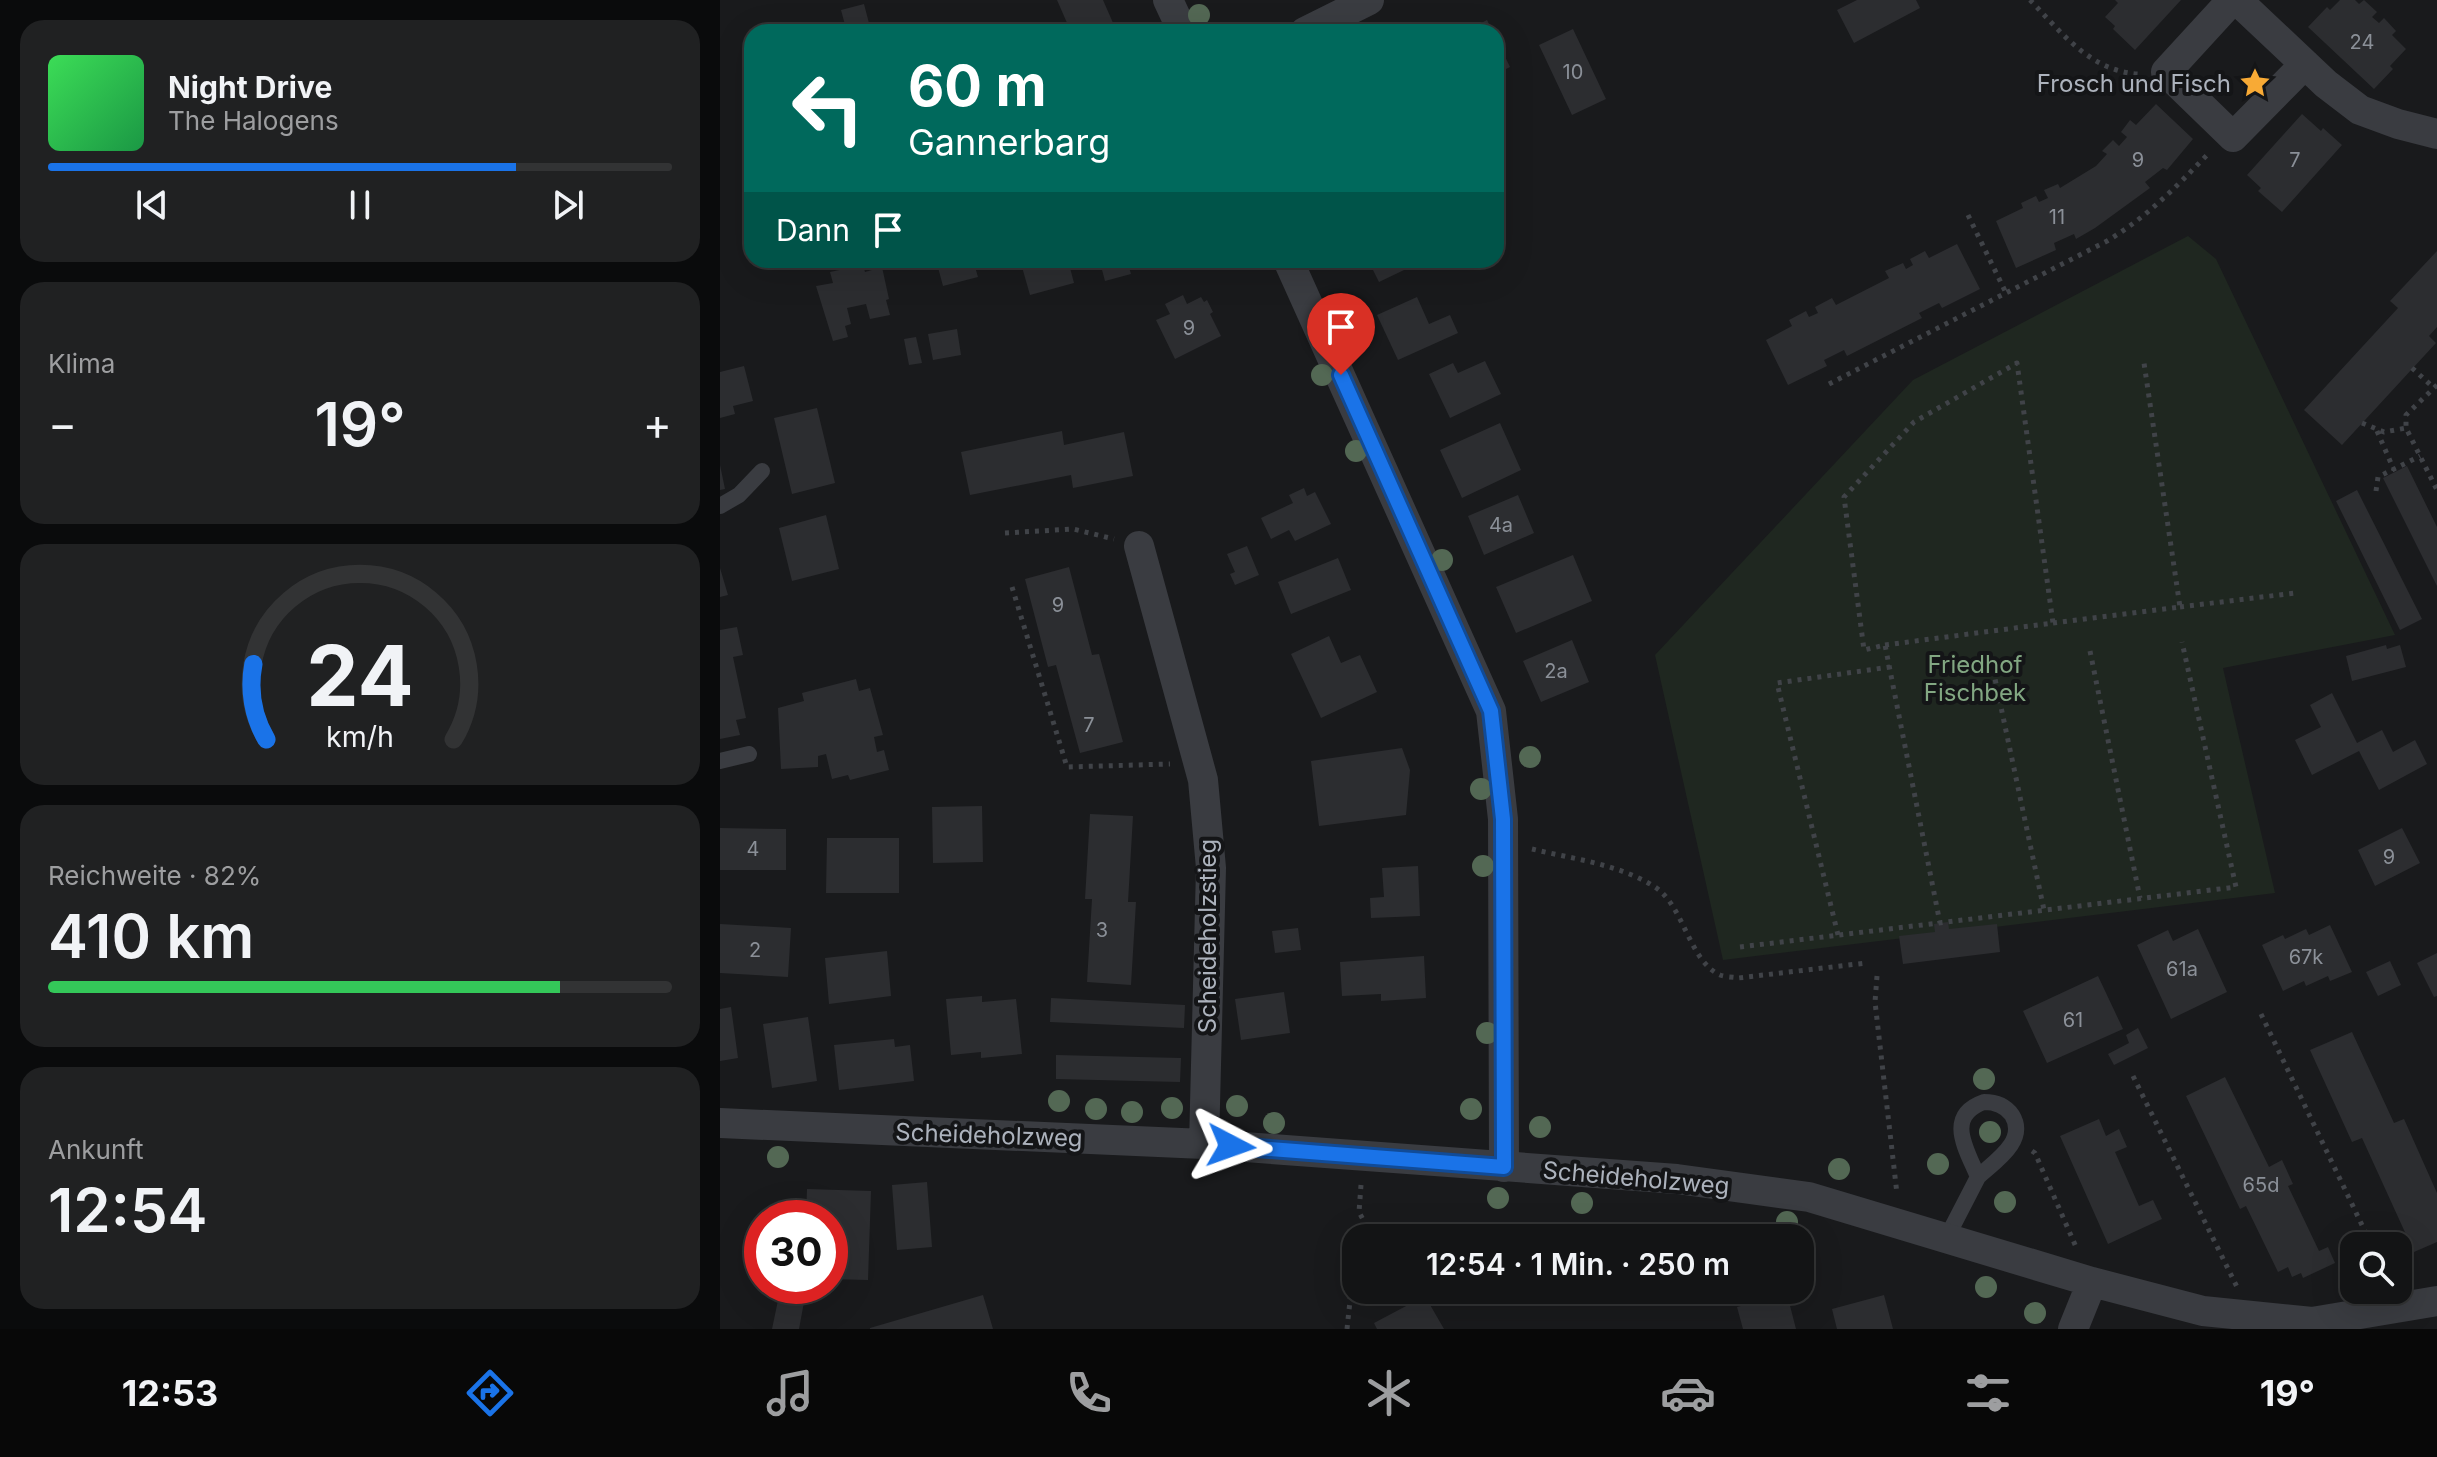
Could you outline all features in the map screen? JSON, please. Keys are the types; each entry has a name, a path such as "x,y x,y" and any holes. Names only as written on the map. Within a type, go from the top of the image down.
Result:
{"street":[{"path":"1168,0 1179,24"},
{"path":"1321,24 1369,0"},
{"path":"2305,64 2233,137 2166,72 2235,0 2360,110 2437,134"},
{"path":"1292,268 1491,711 1504,847 1504,1167"},
{"name":"Scheideholzstieg","path":"1139,546 1203,780 1211,868 1204,1144"},
{"name":"Scheideholzweg","path":"720,1123 1204,1144 1677,1179 1809,1197 2092,1282 2203,1311 2312,1322 2437,1301"},
{"path":"2073,1329 2092,1282"}],"lane":[{"path":"720,506 739,495 762,471"},
{"path":"720,761 749,754"},
{"path":"1947,1237 1978,1177 2014,1142 2015,1124 2006,1109 1996,1103 1984,1102 1968,1110 1962,1121 1960,1132 1978,1177"}],"path":[{"path":"2030,0 2065,36 2105,67 2127,73 2166,72"},
{"path":"1829,384 2076,258 2136,223 2165,200 2228,132"},
{"path":"1968,215 2007,293"},
{"path":"2053,623 2017,363 1914,422 1844,497 1864,650 2295,593"},
{"path":"2144,363 2180,607"},
{"path":"2412,368 2436,386 2406,415 2406,428 2437,490"},
{"path":"2362,423 2377,430 2394,432 2406,428"},
{"path":"2377,430 2394,470"},
{"path":"2376,491 2378,477 2420,456"},
{"path":"1005,533 1073,529 1139,546"},
{"path":"1012,587 1067,767 1198,763"},
{"path":"1740,947 2236,887 2182,642"},
{"path":"1885,645 1940,923"},
{"path":"2090,651 2140,898"},
{"path":"1991,660 2044,910"},
{"path":"1838,935 1777,683 1890,667"},
{"path":"1504,847 1528,848 1622,870 1658,889 1706,964 1719,975 1738,978 1866,963"},
{"path":"1877,976 1875,1002 1897,1187 1898,1223"},
{"path":"2261,1014 2365,1232"},
{"path":"2133,1076 2252,1316"},
{"path":"2014,1142 2035,1153 2092,1282"},
{"path":"1364,1156 1359,1212 1365,1224"},
{"path":"1347,1329 1350,1304"}],"green space":[{"name":"Friedhof Fischbek","path":"2188,236 2216,259 2395,635 2223,668 2275,893 1723,960 1655,655 1913,380"}],"building":[{"path":"1057,0 1103,0 1114,24 1068,24"},
{"path":"1857,0 1916,0 1920,8 1854,43 1837,10"},
{"path":"2115,0 2181,0 2135,50 2105,17 2118,3"},
{"path":"2340,0 2355,0 2359,4 2364,0 2377,12 2372,17 2379,23 2384,18 2396,31 2392,35 2406,49 2374,89 2308,27 2327,7 2330,10"},
{"path":"864,4 869,24 845,24 841,10"},
{"path":"1573,29 1606,99 1572,115 1539,45"},
{"path":"1504,55 1510,67 1504,70"},
{"path":"2156,104 2193,139 2167,170 2163,168 2145,182 2150,188 2095,228 2076,239 2074,234 2054,243 2056,250 2016,268 1996,221 2023,208 2021,203 2036,196 2039,202 2048,198 2044,190 2058,184 2060,188 2096,166 2107,154 2102,151 2113,140 2119,146 2127,137 2121,132 2130,120 2136,125"},
{"path":"2302,114 2342,145 2282,212 2258,191 2261,188 2247,175"},
{"path":"1957,244 1980,289 1942,308 1939,303 1919,313 1922,318 1847,356 1844,350 1824,360 1827,366 1788,385 1766,340 1792,326 1789,320 1806,311 1809,317 1818,313 1815,307 1832,298 1836,305 1889,278 1885,271 1903,263 1906,269 1913,265 1910,259 1925,251 1929,258"},
{"path":"2437,251 2437,327 2429,336 2436,343 2342,445 2304,410 2398,308 2390,301"},
{"path":"864,268 865,272 882,268 890,315 870,319 866,304 847,308 851,324 845,326 848,337 833,341 816,286 833,283 830,272"},
{"path":"938,268 975,268 978,277 943,286"},
{"path":"1022,268 1070,268 1074,283 1030,295"},
{"path":"1102,268 1129,268 1131,274 1105,281"},
{"path":"1372,268 1408,268 1379,282"},
{"path":"1183,295 1187,304 1201,297 1204,302 1207,300 1221,336 1175,359 1156,320 1170,314 1165,304"},
{"path":"1417,297 1429,324 1450,315 1458,333 1398,360 1377,315"},
{"path":"957,329 961,355 933,360 928,334"},
{"path":"916,337 922,363 909,365 904,339"},
{"path":"1485,361 1501,394 1450,418 1429,374 1453,363 1458,373"},
{"path":"744,366 753,401 733,406 735,414 720,418 720,372"},
{"path":"817,408 835,483 792,494 774,418"},
{"path":"1500,423 1521,470 1462,498 1440,450"},
{"path":"1062,431 1064,445 1124,432 1133,476 1073,488 1071,475 970,495 961,452"},
{"path":"720,465 725,489 720,490"},
{"path":"2407,466 2437,527 2437,586 2383,478"},
{"path":"1304,488 1307,496 1315,492 1331,524 1295,541 1289,530 1271,539 1261,518 1293,503 1289,495"},
{"path":"2357,490 2422,619 2400,630 2336,501"},
{"path":"1518,495 1534,533 1484,555 1468,516"},
{"path":"826,515 839,569 792,581 779,528"},
{"path":"1247,546 1259,575 1235,585 1230,574 1235,572 1227,554"},
{"path":"1573,555 1592,601 1516,633 1496,587"},
{"path":"1338,558 1351,590 1291,614 1278,582"},
{"path":"1069,567 1092,655 1099,654 1123,742 1080,753 1056,665 1048,667 1025,579"},
{"path":"720,568 728,595 720,597"},
{"path":"737,627 743,655 733,657 746,718 736,720 740,735 720,739 720,630"},
{"path":"1329,636 1341,663 1360,655 1377,692 1321,718 1291,654"},
{"path":"1572,640 1589,682 1541,702 1523,661"},
{"path":"2386,645 2387,649 2400,645 2406,667 2352,681 2346,656"},
{"path":"856,679 859,691 870,688 883,735 874,737 877,752 884,750 889,770 850,780 848,775 832,779 826,754 818,756 818,767 781,769 778,708 804,701 802,693"},
{"path":"2332,693 2357,743 2382,730 2393,752 2415,740 2427,764 2379,790 2359,751 2312,775 2295,740 2321,727 2310,705"},
{"path":"1402,748 1410,770 1406,815 1319,826 1311,761"},
{"path":"982,806 983,862 933,863 932,807"},
{"path":"1090,814 1133,816 1128,902 1136,902 1131,985 1087,982 1092,899 1085,899"},
{"path":"720,828 786,829 786,870 720,870"},
{"path":"2402,828 2420,863 2375,886 2358,850"},
{"path":"827,838 899,838 899,893 826,893"},
{"path":"1418,866 1420,916 1371,918 1370,898 1384,897 1382,868"},
{"path":"1948,922 1949,929 1997,924 2000,952 1903,964 1899,936 1935,932 1934,924"},
{"path":"720,924 791,928 788,977 720,973"},
{"path":"2330,925 2352,972 2330,981 2328,976 2306,986 2304,981 2283,991 2262,945 2306,929 2309,935"},
{"path":"1298,928 1301,950 1275,953 1272,931"},
{"path":"2198,929 2227,992 2171,1019 2137,945 2168,930 2173,941"},
{"path":"887,951 891,996 829,1004 825,958"},
{"path":"2437,953 2437,996 2434,997 2417,963"},
{"path":"1424,956 1426,998 1381,1001 1381,994 1342,996 1340,962"},
{"path":"2390,961 2401,985 2378,996 2366,972"},
{"path":"2098,976 2123,1029 2047,1063 2023,1011"},
{"path":"1284,992 1290,1033 1241,1040 1235,999"},
{"path":"982,996 982,1002 1016,999 1022,1054 981,1058 981,1052 951,1055 946,999"},
{"path":"1051,998 1185,1005 1184,1028 1050,1022"},
{"path":"731,1007 738,1058 720,1061 720,1009"},
{"path":"808,1017 817,1081 772,1088 763,1024"},
{"path":"2138,1028 2148,1048 2114,1065 2108,1054 2129,1043 2126,1035"},
{"path":"2352,1032 2394,1123 2404,1119 2437,1193 2437,1242 2414,1252 2412,1232 2405,1232 2362,1138 2352,1142 2310,1050"},
{"path":"894,1039 895,1047 910,1045 914,1081 839,1090 834,1045"},
{"path":"1056,1055 1181,1058 1180,1082 1056,1079"},
{"path":"2225,1077 2269,1167 2282,1160 2293,1184 2288,1186 2319,1251 2328,1247 2335,1263 2303,1278 2301,1273 2292,1277 2288,1267 2278,1272 2246,1206 2240,1209 2186,1096"},
{"path":"2099,1119 2106,1136 2119,1129 2127,1147 2115,1152 2139,1206 2153,1200 2162,1219 2108,1244 2060,1136"},
{"path":"927,1182 932,1247 897,1250 892,1185"},
{"path":"807,1189 871,1191 868,1280 848,1279 848,1200 807,1200"},
{"path":"983,1295 993,1329 870,1329 870,1328"},
{"path":"1884,1295 1893,1329 1837,1329 1832,1309"},
{"path":"777,1304 804,1304 799,1329 772,1329"},
{"path":"1410,1304 1430,1304 1444,1329 1377,1329 1374,1323"},
{"path":"1790,1304 1796,1329 1743,1329 1737,1307"}],"place":[{"name":"Frosch und Fisch","path":"2255,83"}],"route":[{"path":"1231,1146 1504,1167 1503,819 1491,711 1341,375"}]}
